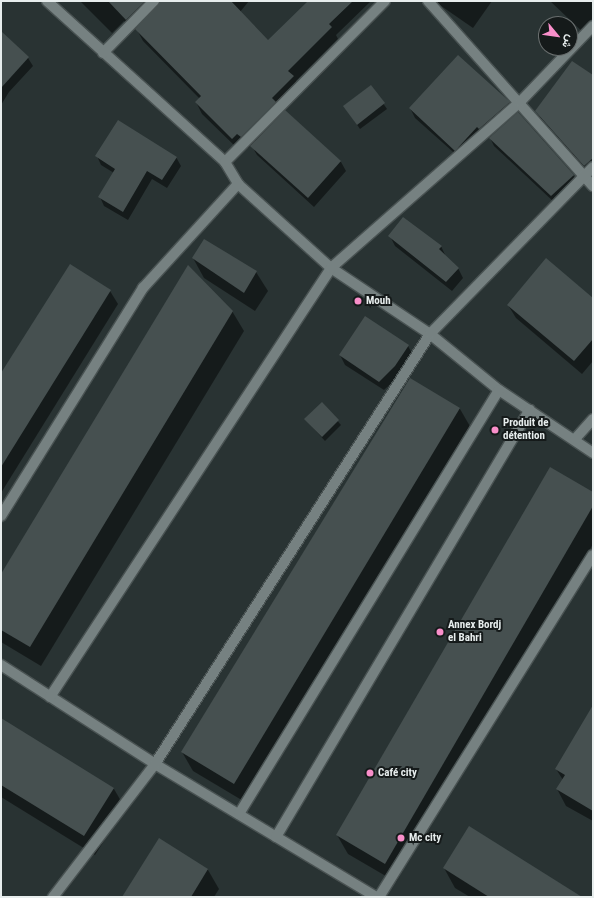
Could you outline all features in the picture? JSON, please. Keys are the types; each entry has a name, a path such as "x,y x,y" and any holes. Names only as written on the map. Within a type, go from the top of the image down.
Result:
{"street":[{"path":"47,1 225,162 238,184 331,268 430,334 499,390 575,439 593,453"},
{"path":"103,53 154,1"},
{"path":"225,162 385,1"},
{"path":"428,1 520,102 583,177 593,186"},
{"path":"50,697 331,268 520,102 593,26"},
{"path":"53,897 155,764 430,334 593,167"},
{"path":"1,516 143,288 238,184"},
{"path":"239,814 499,390"},
{"path":"276,837 530,410"},
{"path":"575,439 593,419"},
{"path":"1,665 155,764 378,897 593,555"}],"building":[{"path":"108,1 145,1 126,20"},
{"path":"160,1 231,1 268,40 308,1 353,1 329,24 332,27 288,71 294,76 272,98 276,102 241,137 237,134 232,139 195,102 201,96 135,29"},
{"path":"1,31 29,57 1,88"},
{"path":"458,55 510,102 479,129 477,127 455,151 409,108"},
{"path":"572,61 593,75 593,158 584,166 535,111"},
{"path":"371,85 385,103 357,125 343,106"},
{"path":"285,110 341,161 308,198 250,146"},
{"path":"518,112 574,175 551,196 489,138"},
{"path":"118,120 177,157 162,180 147,171 123,212 98,197 115,169 95,156"},
{"path":"403,217 442,246 439,249 459,268 446,282 388,236"},
{"path":"204,239 257,271 244,293 192,258"},
{"path":"546,258 593,298 593,339 574,361 507,305"},
{"path":"70,264 111,290 1,467 1,373"},
{"path":"188,265 233,311 30,647 1,630 1,574"},
{"path":"365,316 409,345 395,366 379,382 339,355"},
{"path":"410,378 460,408 234,784 181,752"},
{"path":"322,402 339,420 322,437 304,419"},
{"path":"550,467 593,492 593,506 385,864 336,835"},
{"path":"593,705 593,811 556,789 565,775 555,769"},
{"path":"1,718 114,788 84,836 1,785"},
{"path":"469,826 582,897 489,897 443,868"},
{"path":"159,838 208,869 191,897 122,897"}],"place":[{"name":"Mouh","path":"358,301"},
{"name":"Produit de détention","path":"495,430"},
{"name":"Annex Bordj el Bahri","path":"440,632"},
{"name":"Café city","path":"370,773"},
{"name":"Mc city","path":"401,838"}]}
